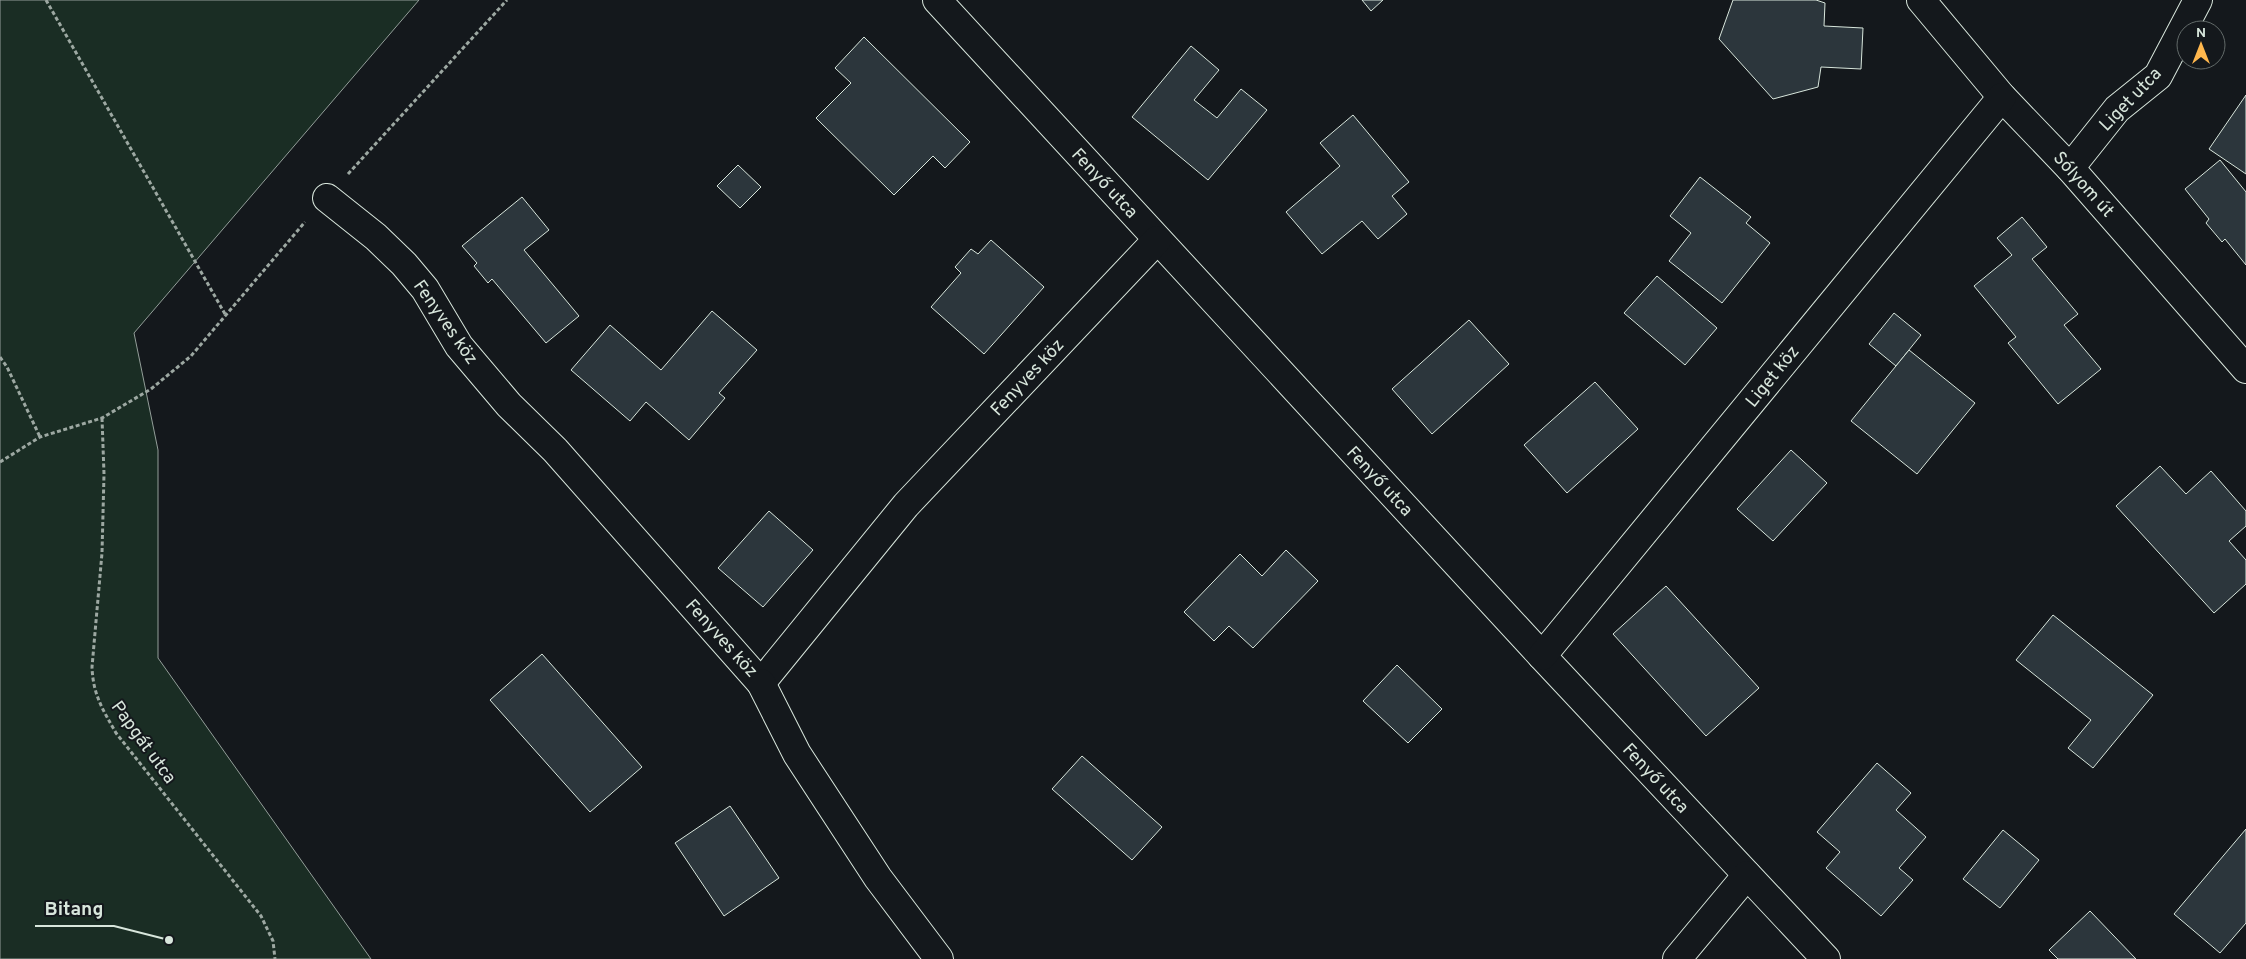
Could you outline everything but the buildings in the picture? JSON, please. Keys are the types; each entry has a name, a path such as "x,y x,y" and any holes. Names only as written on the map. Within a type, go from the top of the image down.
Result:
{"street":[{"name":"Fenyő utca","path":"937,0 1542,656 1826,959"},
{"name":"Sólyom út","path":"1921,0 2002,97 2070,168 2246,369"},
{"name":"Liget utca","path":"2070,168 2117,109 2158,76 2198,0"},
{"name":"Liget köz","path":"1542,656 2002,97"},
{"name":"Fenyves köz","path":"327,198 376,237 404,264 425,289 459,346 509,405 555,450 762,683 906,505 1157,240"},
{"path":"762,683 802,762 878,878 939,959"},
{"path":"1677,959 1747,875"}],"path":[{"path":"46,0 225,314"},
{"path":"0,462 40,437 102,418 151,389 191,356 225,314 327,198 507,0"},
{"path":"0,357 7,367 40,437"},
{"name":"Papgát utca","path":"102,418 104,474 102,553 92,667 92,681 98,702 116,734 261,916 273,941 276,959"}],"green space":[{"path":"0,0 419,0 134,333 158,450 158,658 371,959 0,959"}],"place":[{"name":"Bitang","path":"169,940"}]}
